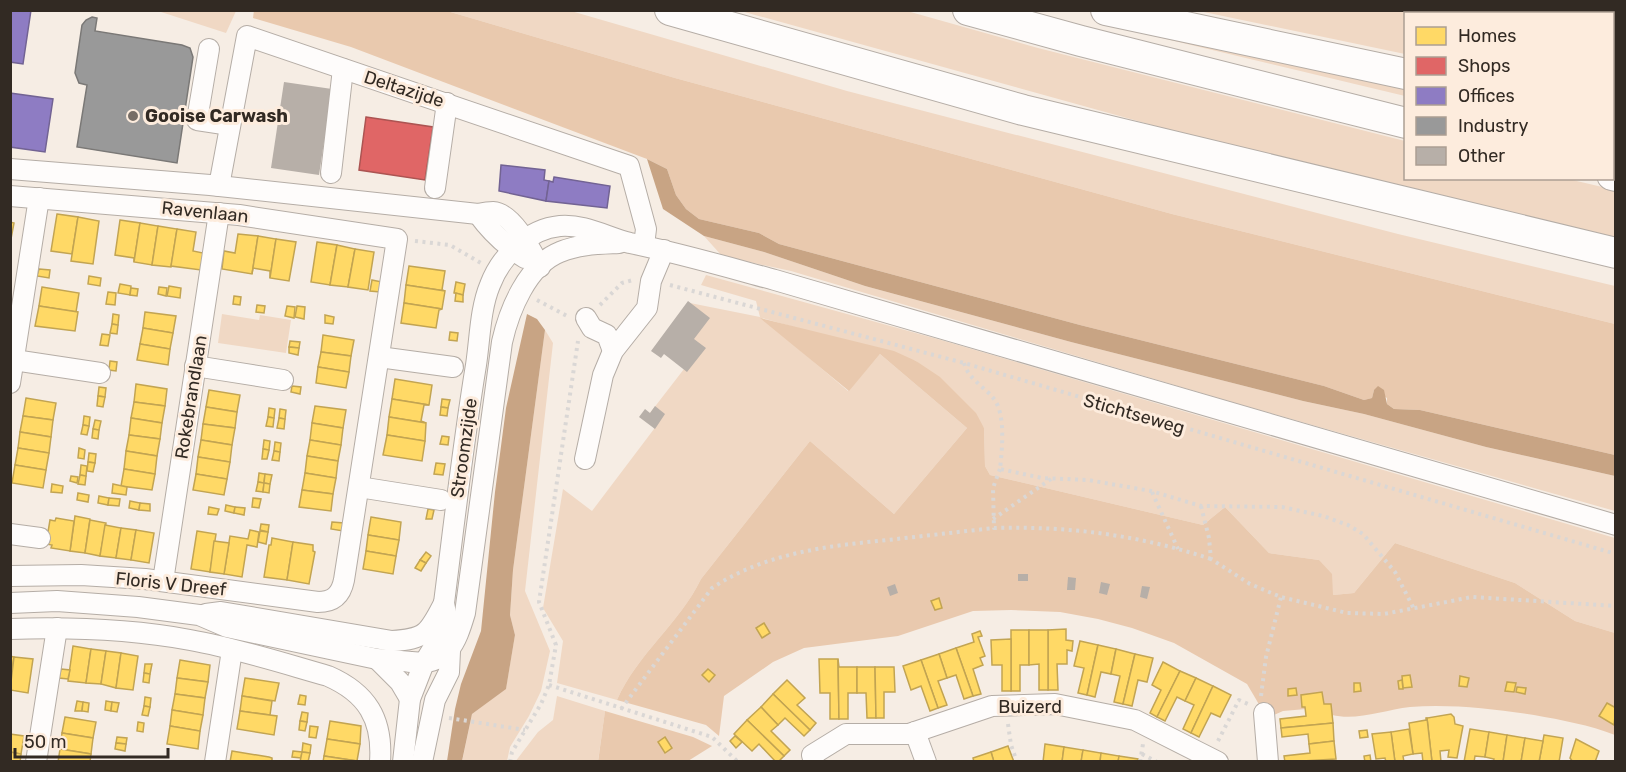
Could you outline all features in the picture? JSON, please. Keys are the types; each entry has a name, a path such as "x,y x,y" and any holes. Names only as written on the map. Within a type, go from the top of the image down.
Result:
{"highway":[{"path":"670,10 1023,110 1616,253"},
{"path":"968,10 1082,42 1404,122"},
{"path":"1106,10 1404,74"}],"street":[{"name":"Deltazijde","path":"219,186 247,36 630,166 646,229 636,244"},
{"path":"209,49 197,120 230,125"},
{"path":"331,173 343,69"},
{"path":"435,188 447,103"},
{"path":"10,169 219,186 478,214 493,212 516,228 519,245 540,267"},
{"name":"Ravenlaan","path":"10,196 219,213 398,239"},
{"path":"10,383 39,198"},
{"name":"Rokebrandlaan","path":"163,581 219,213"},
{"name":"Stichtseweg","path":"519,245 541,230 560,226 581,227 636,244 775,280 1616,525"},
{"path":"398,239 359,487 441,500"},
{"name":"Stichtseweg","path":"540,267 559,252 582,246 636,244"},
{"name":"Stroomzijde","path":"403,762 410,699 424,663 448,624 444,603 466,424 485,299 496,272 519,245"},
{"path":"585,459 603,375 613,351 647,308 651,281 664,250"},
{"name":"Stroomzijde","path":"422,762 440,708 450,651 465,613 506,321 521,291 540,267"},
{"path":"586,318 592,328 607,335 613,351"},
{"path":"379,357 453,367"},
{"path":"15,360 100,373"},
{"path":"195,366 283,380"},
{"name":"Floris V Dreef","path":"10,576 81,575 163,581 326,602 337,597 343,587 359,487"},
{"path":"10,534 40,538"},
{"name":"Floris V Dreef","path":"10,603 57,600 199,615 221,612 392,641 413,640 426,632 432,626 444,603"},
{"name":"Floris V Dreef","path":"199,615 227,627 377,660 392,658 424,663"},
{"path":"36,762 57,628"},
{"path":"10,629 115,630 152,634 191,640 328,676 348,686 364,701 378,725 381,742 380,762"},
{"name":"Floris V Dreef","path":"392,641 424,663"},
{"path":"215,762 232,650"},
{"path":"440,708 424,663 450,651"},
{"path":"377,660 399,681 410,699"},
{"name":"Buizerd","path":"810,759 846,734 909,734 992,706 1061,705 1135,720 1214,759"},
{"path":"1260,708 1268,762"},
{"path":"915,732 926,762"}],"path":[{"path":"398,239 450,245 496,272"},
{"name":"Stichtseweg","path":"586,318 622,283 632,279 698,291 964,363 1616,554"},
{"path":"510,762 512,752 541,704 549,685 556,645 539,602 578,341 586,318"},
{"path":"964,363 966,371 995,401 1003,432 1000,469 993,488 994,528"},
{"path":"1000,469 1051,478 1088,480 1151,491 1201,506 1282,507 1348,525 1363,534 1395,572 1414,609"},
{"path":"993,519 1051,478"},
{"path":"1151,491 1178,549"},
{"path":"1201,506 1209,538 1211,560"},
{"path":"621,709 712,588 730,577 763,562 800,552 853,543 994,528 1041,527 1097,532 1147,541 1211,560 1250,584 1281,597 1347,613 1384,614 1472,597 1616,606"},
{"path":"1214,759 1239,700 1260,708 1266,657 1281,597"},
{"path":"549,685 712,737 738,762"},
{"path":"1007,705 1008,734 1017,762"},
{"path":"440,708 485,723 525,730"},
{"path":"1142,754 1157,762"}],"shaded area":[{"path":"254,10 447,11 675,78 1172,214 1615,324 1615,455 1420,410 1394,409 1387,404 1387,398 1374,390 1372,398 1364,400 1324,386 1080,325 779,244 759,233 699,219 686,209 676,195 667,169 647,159 351,47 253,18"},
{"path":"158,11 236,11 226,33"},
{"path":"447,11 571,11 847,91 1398,234 1615,286 1615,324 1172,214 675,78"},
{"path":"741,11 907,11 1038,48 1404,141 1404,180 1572,180 1615,190 1615,237 1188,135"},
{"path":"1199,11 1615,11 1615,80 1614,12 1404,12 1404,54"},
{"path":"1099,23 1404,79 1404,96"},
{"path":"647,159 667,169 676,195 686,209 699,219 759,233 779,244 1080,325 1324,386 1364,400 1372,398 1378,386 1384,390 1387,404 1394,409 1420,410 1615,455 1615,476 1486,447 1364,414 1303,401 1071,342 865,286 764,252 704,236 663,209"},
{"path":"704,236 764,252 865,286 1071,342 1303,401 1364,414 1486,447 1615,476 1615,511 1235,403 791,271 722,256"},
{"path":"706,275 941,340 1615,538 1615,633 1575,621 1515,583 1395,543 1354,593 1333,595 1319,560 1269,553 1225,507 1203,525 990,475 985,466 984,428 916,361 762,318 848,391 880,354 967,428 894,514 810,441 701,579 682,610 625,683 617,700 557,683 563,641 543,608 563,489 592,511 654,429 650,413 684,369 690,303 760,317 756,301 701,285"},
{"path":"222,314 259,320 260,315 291,320 286,353 218,343"},
{"path":"527,314 537,319 545,330 513,570 510,615 515,635 506,689 472,714 462,761 447,761 461,684 481,631 506,408"},
{"path":"760,318 894,351 916,361 940,377 976,413 984,428 985,466 990,475 1203,525 1225,507 1269,553 1319,560 1332,574 1333,595 1354,593 1395,543 1515,583 1575,621 1615,633 1615,735 1555,719 1472,708 1410,707 1361,716 1341,717 1332,715 1330,704 1324,704 1322,692 1301,695 1302,707 1306,709 1283,711 1267,718 1247,684 1174,643 1098,619 1060,612 1011,610 973,611 898,636 804,648 773,662 724,696 719,736 706,725 617,700 625,683 682,610 701,579 810,441 894,514 967,428 880,354 849,391"},
{"path":"545,330 553,343 525,591 550,651 541,691 510,747 507,761 462,762 472,714 506,688 515,635 510,615 513,570"},
{"path":"557,696 605,711 598,761 515,762 538,732 553,720"},
{"path":"605,711 693,737 712,746 688,761 598,762"}],"building: Homes":[{"path":"57,214 78,217 72,254 51,251"},
{"path":"78,217 99,221 93,264 71,261"},
{"path":"120,220 140,223 134,262 134,258 115,255"},
{"path":"10,222 14,223 10,244"},
{"path":"140,223 158,226 152,265 134,262"},
{"path":"158,226 177,229 171,267 152,265"},
{"path":"177,229 196,232 193,251 203,253 201,270 171,266"},
{"path":"238,234 258,236 252,274 222,269 224,251 235,253"},
{"path":"258,236 276,239 270,278 270,271 253,268 252,274"},
{"path":"276,239 296,242 289,281 270,278"},
{"path":"317,242 337,245 330,285 311,282"},
{"path":"337,245 355,249 348,287 330,285"},
{"path":"355,249 374,252 368,290 348,287"},
{"path":"409,266 445,271 442,290 445,291 406,285"},
{"path":"39,269 50,270 49,278 37,276"},
{"path":"89,276 101,278 100,286 88,284"},
{"path":"372,280 382,282 380,292 370,291"},
{"path":"456,282 465,284 463,295 454,293"},
{"path":"120,284 131,286 130,295 118,293"},
{"path":"406,285 445,291 442,309 404,303"},
{"path":"169,286 181,288 180,298 167,296"},
{"path":"42,287 79,293 76,312 39,306"},
{"path":"159,287 167,288 166,296 158,294"},
{"path":"131,288 138,289 137,296 130,295"},
{"path":"108,292 116,293 115,305 106,304"},
{"path":"456,293 463,295 463,302 455,301"},
{"path":"234,296 241,297 240,305 233,304"},
{"path":"404,303 442,309 439,310 436,328 401,323"},
{"path":"257,305 265,306 264,313 256,312"},
{"path":"39,306 78,312 75,331 35,326"},
{"path":"287,306 295,307 294,318 285,316"},
{"path":"297,306 305,307 304,319 295,317"},
{"path":"145,312 176,316 173,333 143,328"},
{"path":"113,314 119,315 118,325 112,324"},
{"path":"325,315 334,317 333,324 325,323"},
{"path":"112,324 118,325 117,334 110,333"},
{"path":"143,328 173,333 170,349 140,344"},
{"path":"450,332 458,333 457,341 449,340"},
{"path":"102,334 110,335 108,346 100,345"},
{"path":"323,335 354,340 351,356 321,352"},
{"path":"290,341 300,342 299,348 289,347"},
{"path":"140,344 170,349 168,365 137,360"},
{"path":"289,347 299,348 298,355 289,353"},
{"path":"321,352 351,356 349,372 318,367"},
{"path":"110,361 117,362 116,371 109,370"},
{"path":"318,367 349,372 346,388 316,383"},
{"path":"395,379 432,385 429,405 392,399"},
{"path":"136,384 167,389 165,406 134,402"},
{"path":"292,386 301,387 300,394 291,392"},
{"path":"99,387 106,388 105,397 98,396"},
{"path":"209,390 240,395 237,412 206,407"},
{"path":"98,396 105,397 103,407 97,406"},
{"path":"26,398 56,403 53,420 23,416"},
{"path":"392,399 429,405 424,405 421,421 426,423 389,417"},
{"path":"442,399 450,400 448,408 441,407"},
{"path":"134,402 165,406 162,423 131,418"},
{"path":"315,406 346,410 343,428 312,423"},
{"path":"206,407 237,412 235,428 203,424"},
{"path":"441,407 448,408 447,416 440,415"},
{"path":"269,408 275,409 274,418 268,417"},
{"path":"280,409 286,410 285,419 279,418"},
{"path":"23,416 53,420 51,437 20,432"},
{"path":"84,416 90,417 89,426 83,425"},
{"path":"268,417 274,418 273,427 266,426"},
{"path":"389,417 426,423 425,441 387,435"},
{"path":"131,418 162,423 160,439 129,435"},
{"path":"279,418 285,419 284,429 277,428"},
{"path":"95,420 101,421 99,430 93,429"},
{"path":"312,423 343,428 341,445 310,440"},
{"path":"203,424 235,428 232,445 201,440"},
{"path":"83,425 89,426 87,435 81,434"},
{"path":"93,429 99,430 98,439 92,438"},
{"path":"20,432 51,437 49,453 18,448"},
{"path":"129,435 160,439 157,456 126,451"},
{"path":"387,435 425,441 422,461 383,455"},
{"path":"442,436 449,437 448,445 440,444"},
{"path":"201,440 232,445 230,462 198,457"},
{"path":"264,440 270,441 269,450 263,449"},
{"path":"310,440 341,445 338,461 307,456"},
{"path":"275,442 281,443 280,452 274,451"},
{"path":"18,448 49,453 46,470 15,465"},
{"path":"79,448 85,450 84,459 78,458"},
{"path":"263,449 269,450 267,459 262,459"},
{"path":"126,451 157,456 155,474 124,469"},
{"path":"274,451 280,452 279,461 272,460"},
{"path":"89,453 96,454 95,463 88,462"},
{"path":"307,456 338,461 336,478 305,473"},
{"path":"198,457 230,462 227,479 196,474"},
{"path":"88,462 95,463 93,472 87,471"},
{"path":"436,463 445,464 443,475 434,474"},
{"path":"15,465 46,470 43,488 12,483"},
{"path":"81,465 87,466 86,476 80,475"},
{"path":"124,469 155,474 152,490 121,486"},
{"path":"259,473 265,474 264,483 258,482"},
{"path":"305,473 336,478 333,494 302,490"},
{"path":"196,474 227,479 224,495 193,490"},
{"path":"265,474 272,475 270,484 264,483"},
{"path":"80,475 86,476 85,485 78,484"},
{"path":"71,476 78,477 77,483 70,481"},
{"path":"258,482 264,483 263,492 256,491"},
{"path":"264,483 270,484 269,493 263,492"},
{"path":"52,484 63,486 62,493 51,492"},
{"path":"113,484 127,487 126,495 112,493"},
{"path":"302,490 333,494 331,511 299,507"},
{"path":"78,493 89,495 88,502 77,500"},
{"path":"99,496 109,498 108,505 98,503"},
{"path":"109,498 120,499 119,506 108,505"},
{"path":"253,498 261,499 259,508 252,507"},
{"path":"130,501 140,503 139,510 129,508"},
{"path":"140,503 150,504 150,511 139,510"},
{"path":"226,505 235,507 234,513 225,511"},
{"path":"209,507 219,509 217,515 208,514"},
{"path":"235,507 245,508 244,515 234,513"},
{"path":"428,509 434,510 432,519 426,519"},
{"path":"75,516 90,519 85,553 70,551"},
{"path":"371,517 401,522 399,540 368,535"},
{"path":"56,518 74,521 70,551 51,548 52,545 46,544 50,520 55,521"},
{"path":"90,520 106,523 100,556 85,553"},
{"path":"332,522 344,523 343,531 331,529"},
{"path":"261,524 269,525 268,532 260,530"},
{"path":"105,525 121,528 116,558 100,556"},
{"path":"121,528 136,530 131,560 116,558"},
{"path":"136,530 154,533 149,563 131,560"},
{"path":"250,530 259,532 257,547 247,545 242,577 224,574 230,536 248,539"},
{"path":"197,531 216,534 210,572 191,569"},
{"path":"260,531 268,532 266,544 258,542"},
{"path":"368,535 399,540 396,556 366,551"},
{"path":"272,538 293,542 287,580 264,577"},
{"path":"214,541 229,543 224,574 210,572"},
{"path":"293,542 313,545 315,552 309,584 287,580"},
{"path":"366,551 396,556 393,574 363,569"},
{"path":"426,552 431,556 426,563 420,560"},
{"path":"420,560 426,563 421,571 415,568"},
{"path":"939,598 942,608 935,610 931,601"},
{"path":"764,623 770,633 762,638 756,628"},
{"path":"1066,629 1066,640 1073,641 1072,651 1067,650 1067,664 1057,664 1058,690 1048,690 1048,630"},
{"path":"1011,630 1029,630 1029,665 1020,665 1020,691 1011,691"},
{"path":"1029,630 1048,630 1048,690 1039,690 1039,664 1029,665"},
{"path":"980,631 982,636 978,637 985,656 980,658 983,665 973,669 981,694 973,696 956,648 974,642 972,634"},
{"path":"1011,639 1011,691 1002,691 1002,665 992,665 991,640"},
{"path":"1080,641 1098,645 1087,695 1078,693 1084,668 1074,666"},
{"path":"1098,645 1116,649 1111,674 1101,672 1095,697 1087,695"},
{"path":"73,646 91,649 86,683 68,681"},
{"path":"956,648 973,696 964,699 956,675 947,678 939,654"},
{"path":"91,649 106,651 101,684 86,683"},
{"path":"1116,649 1135,654 1123,704 1114,702 1120,676 1111,674"},
{"path":"106,651 121,653 116,688 101,684"},
{"path":"121,653 138,656 133,690 116,688"},
{"path":"939,654 947,678 938,681 947,705 938,708 921,660"},
{"path":"1135,654 1153,658 1147,682 1138,680 1132,706 1123,704"},
{"path":"10,656 14,657 10,682"},
{"path":"14,657 33,659 28,693 10,690"},
{"path":"819,659 838,659 839,719 830,719 830,693 820,693"},
{"path":"838,659 839,667 857,667 857,693 848,693 848,719 839,719"},
{"path":"180,660 210,665 208,682 177,678"},
{"path":"921,660 938,708 930,711 921,686 911,690 903,666"},
{"path":"1163,662 1180,671 1157,717 1150,713 1161,690 1152,685"},
{"path":"145,664 152,664 150,674 144,673"},
{"path":"857,667 875,667 876,718 867,718 866,693 857,693"},
{"path":"875,667 894,667 895,692 884,692 884,718 876,718"},
{"path":"61,669 70,670 68,679 59,678"},
{"path":"708,669 715,675 709,682 702,675"},
{"path":"1180,671 1196,678 1185,701 1177,697 1165,721 1157,717"},
{"path":"144,673 150,674 149,683 143,682"},
{"path":"1410,675 1412,687 1403,688 1402,676"},
{"path":"1460,676 1469,678 1467,687 1459,686"},
{"path":"177,678 208,682 205,698 175,694"},
{"path":"245,678 279,683 275,701 242,696"},
{"path":"1196,678 1213,686 1191,733 1183,729 1194,705 1185,701"},
{"path":"787,680 805,698 797,705 816,723 810,730 773,694"},
{"path":"1402,680 1403,689 1399,689 1398,681"},
{"path":"1507,682 1516,683 1514,692 1505,691"},
{"path":"1354,683 1360,683 1361,691 1354,692"},
{"path":"1213,686 1231,695 1220,717 1211,713 1199,737 1191,733"},
{"path":"1517,687 1526,688 1525,694 1516,692"},
{"path":"1296,688 1297,695 1288,696 1288,689"},
{"path":"1322,692 1324,704 1331,704 1333,723 1281,728 1280,719 1306,716 1305,707 1302,707 1301,695"},
{"path":"175,694 205,698 203,715 172,710"},
{"path":"773,694 810,730 804,736 785,718 778,725 761,707"},
{"path":"300,695 306,696 305,705 298,704"},
{"path":"242,696 272,701 270,715 240,711"},
{"path":"145,697 151,698 150,707 144,706"},
{"path":"77,701 83,702 82,711 75,711"},
{"path":"106,701 112,702 111,711 105,710"},
{"path":"83,702 89,703 88,712 82,711"},
{"path":"112,702 119,703 117,712 111,711"},
{"path":"1607,703 1616,708 1614,725 1599,716"},
{"path":"144,706 150,707 148,716 142,715"},
{"path":"761,707 778,725 771,731 790,750 784,756 747,720"},
{"path":"172,710 203,715 200,731 170,726"},
{"path":"240,711 277,716 274,735 237,729"},
{"path":"302,712 308,713 307,722 300,721"},
{"path":"1451,714 1455,724 1463,726 1457,758 1448,757 1449,750 1440,751 1441,762 1432,762 1427,718"},
{"path":"65,717 96,722 93,738 62,733"},
{"path":"1426,718 1432,762 1423,762 1422,753 1413,754 1409,723 1426,720"},
{"path":"747,720 784,756 778,762 759,744 752,751 734,734"},
{"path":"300,721 307,722 305,731 299,730"},
{"path":"330,721 361,726 360,744 327,739"},
{"path":"138,722 144,723 143,732 137,731"},
{"path":"1333,723 1334,741 1309,744 1308,734 1282,737 1281,728"},
{"path":"170,726 200,731 198,749 167,744"},
{"path":"310,726 318,727 316,738 309,737"},
{"path":"1409,729 1413,754 1403,756 1404,762 1395,762 1391,732"},
{"path":"1470,729 1489,732 1485,757 1475,756 1474,762 1464,762"},
{"path":"1367,730 1368,737 1360,738 1359,731"},
{"path":"1391,732 1395,762 1386,762 1385,758 1376,759 1372,734"},
{"path":"1489,732 1507,735 1503,762 1493,762 1494,759 1485,757"},
{"path":"62,733 93,738 91,754 60,749"},
{"path":"10,734 24,736 21,754 10,752"},
{"path":"1507,735 1525,738 1521,762 1503,762"},
{"path":"1544,735 1563,738 1559,762 1539,762"},
{"path":"735,736 742,742 736,748 730,741"},
{"path":"117,737 127,738 126,744 116,743"},
{"path":"665,737 672,748 665,753 658,742"},
{"path":"1525,738 1543,741 1539,762 1521,762"},
{"path":"327,739 360,744 357,761 324,756"},
{"path":"1576,739 1599,751 1595,762 1573,762 1570,758"},
{"path":"1334,741 1336,759 1285,762 1284,756 1310,753 1309,744"},
{"path":"116,743 126,744 125,751 115,749"},
{"path":"303,743 311,745 310,753 302,752"},
{"path":"1045,744 1064,747 1062,762 1043,762"},
{"path":"1008,746 1014,762 994,762 991,752"},
{"path":"1064,747 1083,750 1081,762 1062,762"},
{"path":"60,749 91,754 90,762 58,762"},
{"path":"1083,750 1101,753 1100,762 1081,762"},
{"path":"232,751 269,757 272,758 272,762 230,762"},
{"path":"293,751 302,752 301,758 292,757"},
{"path":"10,752 21,754 20,762 10,762"},
{"path":"302,752 310,753 308,762 300,762"},
{"path":"991,752 994,762 974,762 973,758"},
{"path":"1101,753 1119,756 1118,762 1100,762"},
{"path":"1370,755 1371,762 1365,762 1364,756"},
{"path":"324,756 357,761 357,762 323,762"},
{"path":"1119,756 1138,759 1138,762 1118,762"}],"building: Shops":[{"path":"366,117 433,127 425,180 359,170"}],"building: Offices":[{"path":"10,10 31,10 23,64 10,62"},
{"path":"10,93 53,99 45,152 10,147"},
{"path":"501,165 545,170 544,180 549,181 546,201 499,191"},
{"path":"554,177 610,186 607,208 546,201 549,181 553,182"}],"building: Industry":[{"name":"Gooise Carwash","path":"92,17 97,18 95,31 190,48 193,57 177,163 77,147 87,85 79,83 75,73 82,25"}],"building: Other":[{"path":"284,82 332,89 319,175 271,168"},
{"path":"688,301 710,318 694,339 706,348 687,372 664,354 661,358 651,351"},
{"path":"655,406 665,414 655,429 639,417 645,409 650,413"},
{"path":"1018,574 1028,574 1028,581 1018,581"},
{"path":"1068,577 1076,578 1075,590 1067,590"},
{"path":"1101,582 1110,584 1107,595 1099,593"},
{"path":"895,584 898,593 890,596 887,587"},
{"path":"1142,586 1150,587 1147,599 1140,597"}],"place":[{"name":"Gooise Carwash","path":"133,116"}]}
